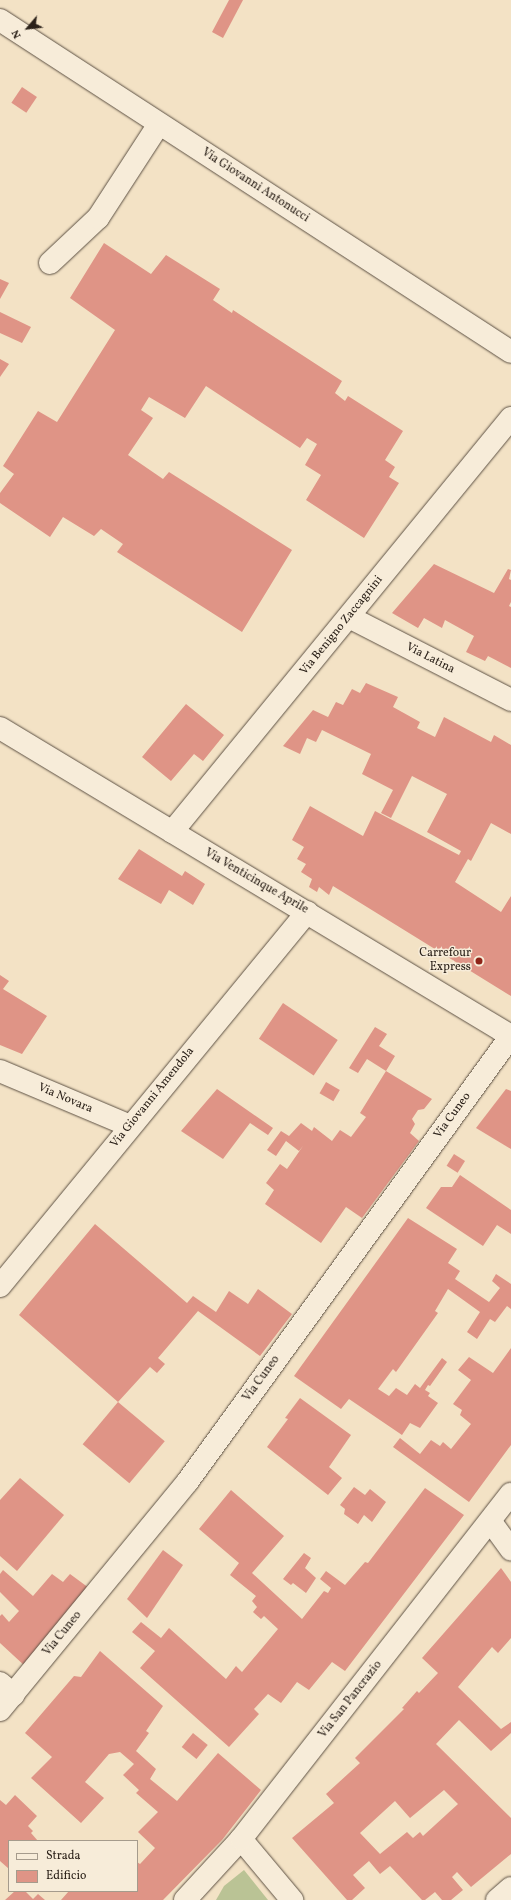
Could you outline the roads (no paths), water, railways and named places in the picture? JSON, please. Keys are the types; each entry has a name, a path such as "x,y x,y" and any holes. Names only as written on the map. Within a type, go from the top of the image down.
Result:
{"street":[{"name":"Via Giovanni Antonucci","path":"0,20 511,352"},
{"path":"50,264 98,218 159,124"},
{"name":"Via Benigno Zaccagnini","path":"172,832 511,418"},
{"name":"Via Latina","path":"349,617 511,700"},
{"name":"Via Venticinque Aprile","path":"0,728 511,1036"},
{"name":"Via Giovanni Amendola","path":"0,1286 307,912"},
{"name":"Via Cuneo","path":"5,1696 188,1481 511,1036"},
{"name":"Via Novara","path":"0,1071 130,1126"},
{"name":"Via San Pancrazio","path":"190,1898 242,1839 491,1522 511,1494"},
{"path":"491,1522 511,1550"},
{"path":"242,1839 292,1900"},
{"path":"497,1900 511,1888"}],"place":[{"name":"Carrefour Express","path":"479,961"}]}
